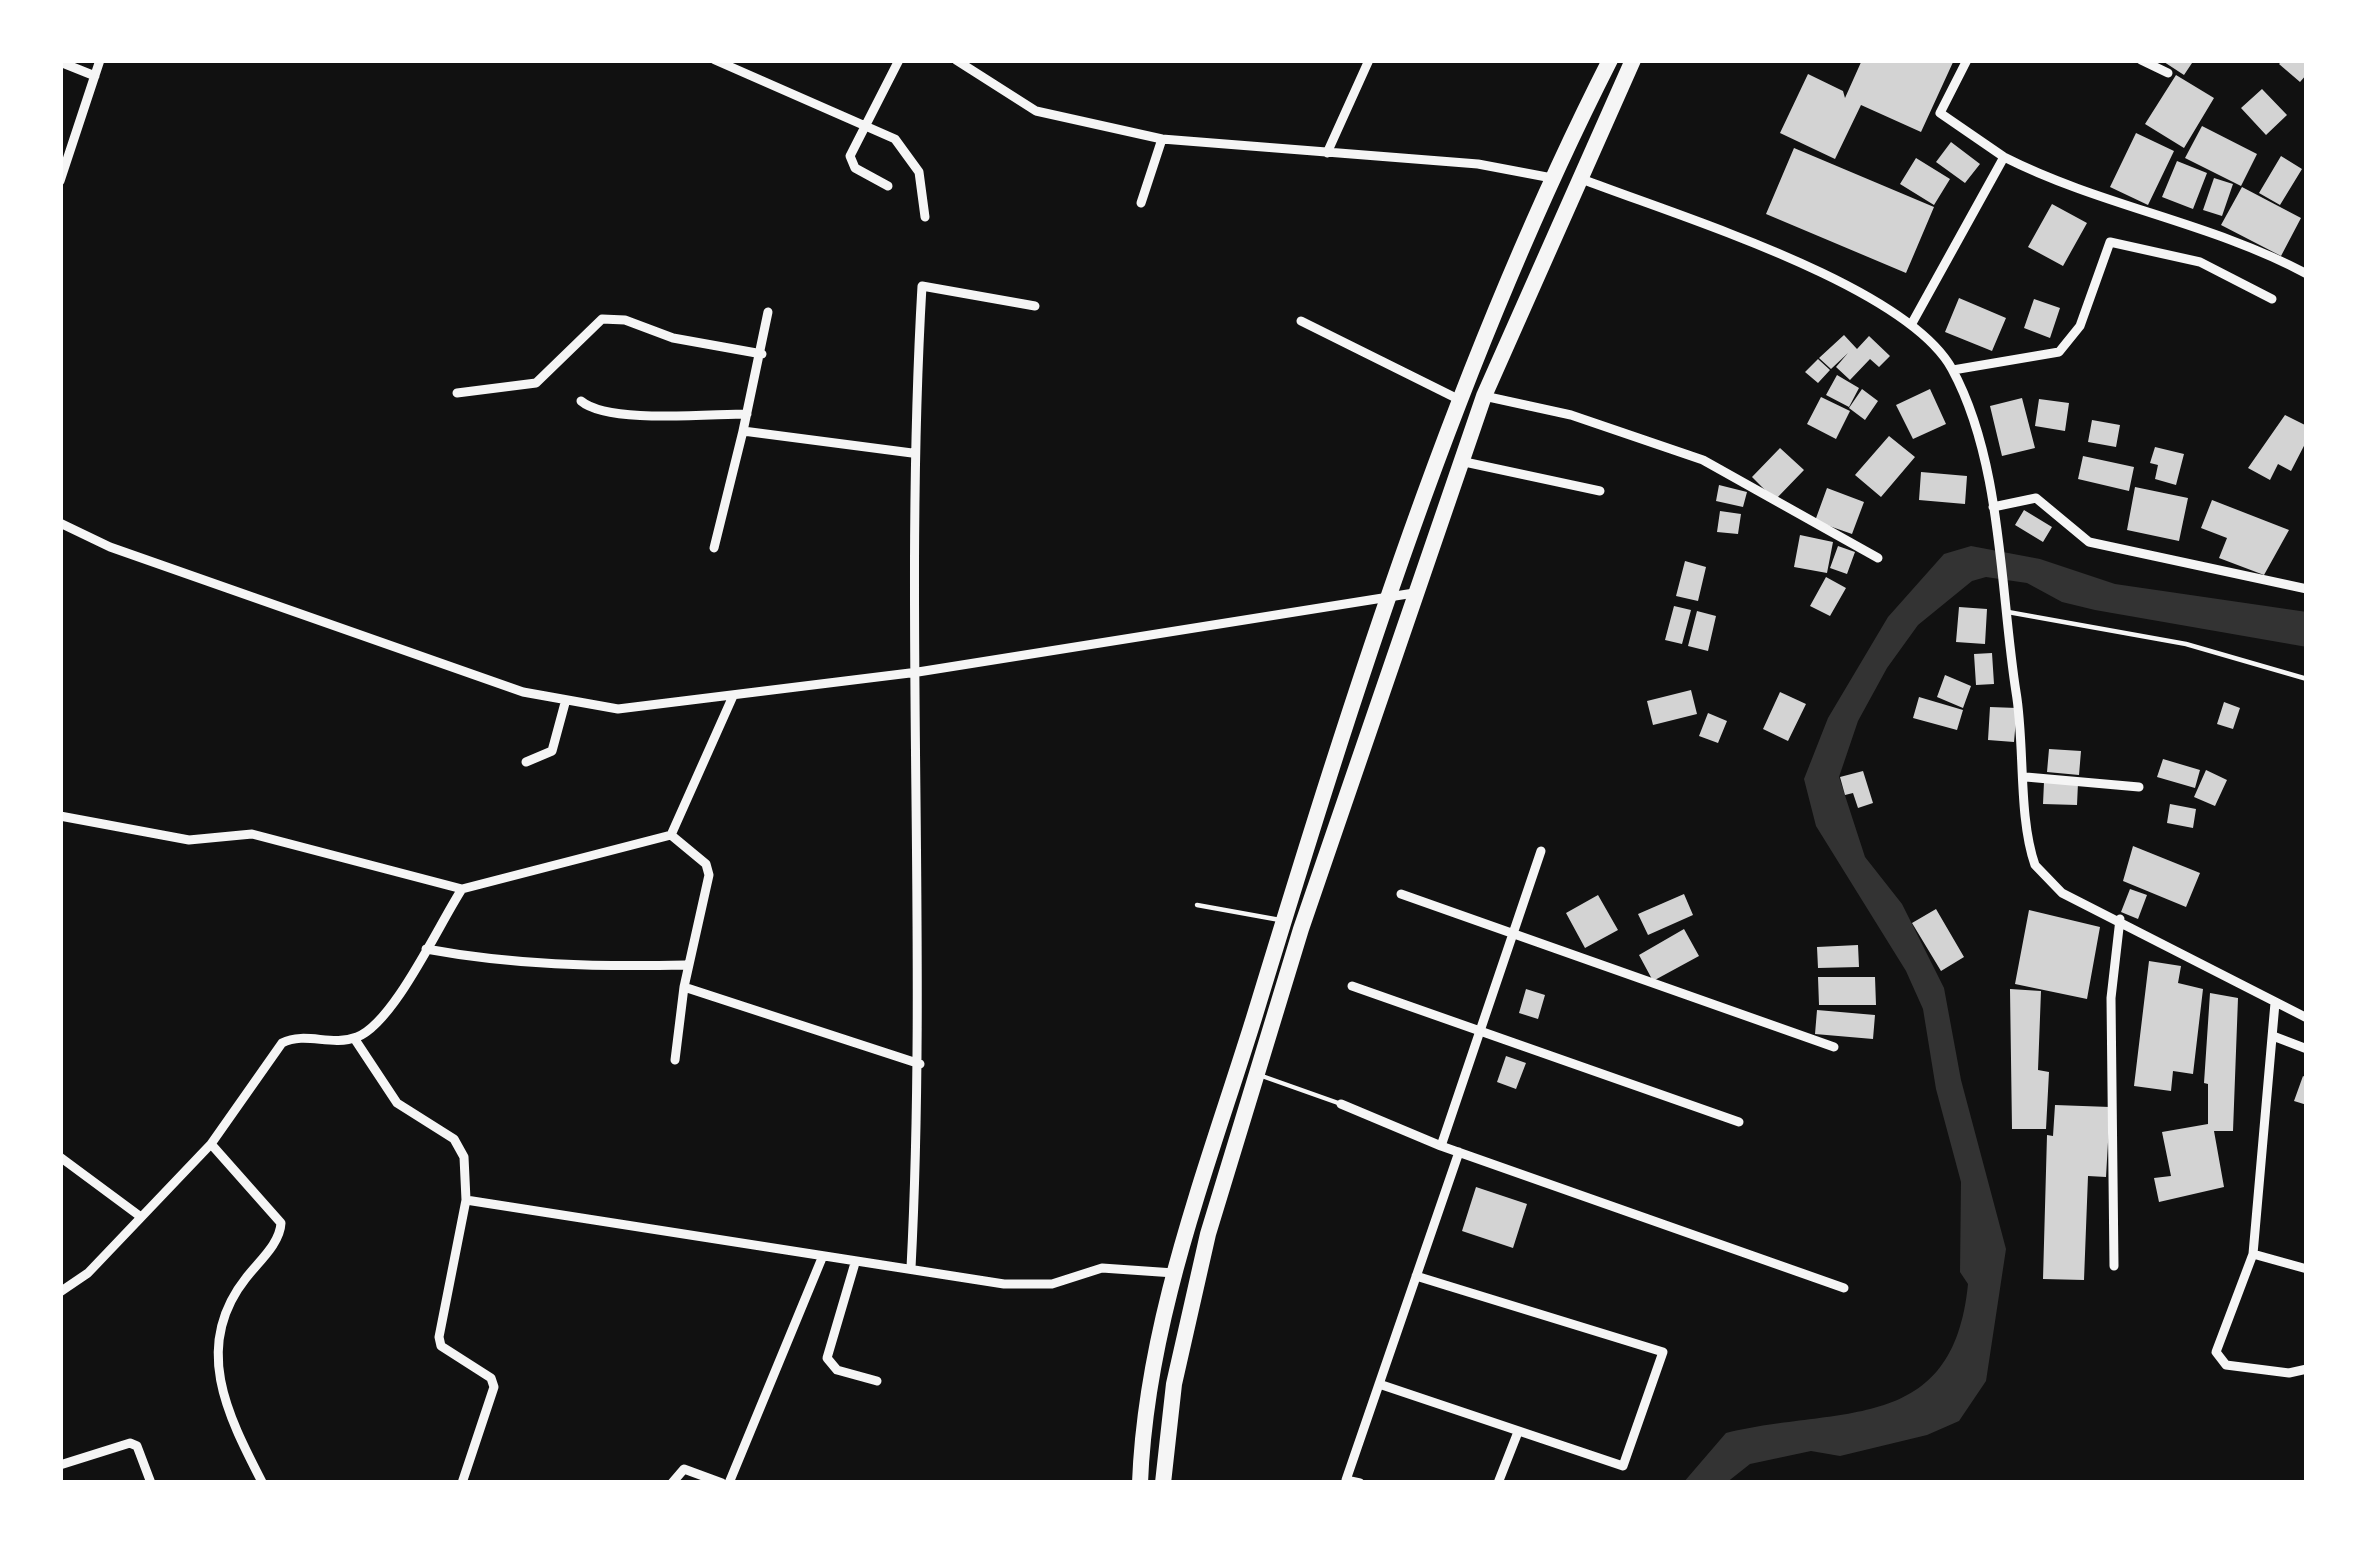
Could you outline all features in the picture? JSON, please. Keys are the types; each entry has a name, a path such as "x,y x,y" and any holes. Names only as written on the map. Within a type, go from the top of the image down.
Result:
{"highway":[{"path":"1140,1483 1174,1273 1283,921 1460,400 1552,178 1610,60"},
{"path":"1163,1483 1186,1328 1208,1234 1357,760 1420,592 1484,396 1577,177 1633,60"},
{"path":"1162,1327 1186,1328"}],"street":[{"path":"61,176 100,60"},
{"path":"715,60 866,123 909,152 919,172 925,217"},
{"path":"888,186 850,163 899,60"},
{"path":"956,60 1036,111 1162,139 1492,165 1552,178"},
{"path":"1327,153 1369,60"},
{"path":"1967,60 1940,113 2004,157 2144,215 2249,243 2307,274"},
{"path":"2141,60 2168,74"},
{"path":"60,62 95,76"},
{"path":"1141,203 1162,139"},
{"path":"1911,325 2004,157"},
{"path":"1577,177 1779,254 1911,325 1953,370 1977,436 1993,507 2031,854 2042,877 2062,893 2307,1018"},
{"path":"1953,370 2059,352 2080,326 2110,242 2200,262 2272,299"},
{"path":"910,1268 920,1064 912,453 922,286 1035,306"},
{"path":"714,548 768,312"},
{"path":"458,393 536,383 602,320 625,320 673,338 762,354"},
{"path":"1301,321 1460,400"},
{"path":"1484,396 1571,416 1703,460 1878,558"},
{"path":"581,401 588,407 632,414 747,414"},
{"path":"743,431 912,453"},
{"path":"1460,461 1600,491"},
{"path":"1993,507 2036,498 2089,542 2307,590"},
{"path":"60,523 321,624 565,703 618,709 918,672 1420,592"},
{"path":"671,835 733,697"},
{"path":"526,762 552,751 565,703"},
{"path":"2026,777 2139,788"},
{"path":"60,816 189,840 253,834 462,890 671,835"},
{"path":"671,835 706,864 709,875 685,965 675,1060"},
{"path":"1441,1146 1541,851"},
{"path":"60,1292 88,1274 211,1144 282,1043 293,1037 354,1038 378,1022 462,890"},
{"path":"1401,895 1834,1047"},
{"path":"2114,1266 2111,998 2120,920"},
{"path":"426,950 564,966 685,965"},
{"path":"1352,986 1739,1122"},
{"path":"684,987 920,1064"},
{"path":"2275,1004 2253,1254 2219,1342 2220,1361 2289,1373 2307,1370"},
{"path":"2273,1036 2307,1049"},
{"path":"354,1038 398,1103 460,1146 466,1200 439,1337 441,1346 491,1378 494,1387 462,1483"},
{"path":"1341,1104 1441,1146 1844,1288"},
{"path":"211,1144 281,1223 278,1238 225,1304 217,1338 230,1419 262,1482"},
{"path":"1360,1483 1346,1480 1459,1152"},
{"path":"60,1157 142,1216"},
{"path":"466,1200 855,1263 1032,1285 1067,1281 1102,1268 1174,1273"},
{"path":"2253,1254 2307,1269"},
{"path":"672,1483 685,1468 726,1483 822,1258"},
{"path":"855,1263 826,1358 837,1370 877,1381"},
{"path":"1378,1384 1623,1466 1663,1352 1416,1276"},
{"path":"1498,1483 1518,1432"},
{"path":"60,1465 130,1443 136,1446 151,1483"}],"lane":[{"path":"2002,610 2186,644 2307,679"},
{"path":"1197,905 1283,921"},
{"path":"1257,1075 1341,1104"}],"shaded area":[{"path":"1971,546 2040,559 2115,584 2307,612 2307,647 2095,610 2062,602 2027,583 1986,577 1972,581 1918,625 1858,721 1839,777 1865,857 1902,904 1944,988 1961,1080 2006,1249 1986,1381 1959,1421 1927,1435 1840,1456 1811,1451 1750,1464 1726,1483 1683,1483 1726,1433 1849,1414 1915,1391 1940,1367 1958,1333 1968,1284 1960,1272 1961,1182 1936,1089 1923,1009 1906,971 1816,826 1804,779 1828,718 1888,617 1944,554"}],"building":[{"path":"1862,60 1954,60 1921,132 1861,105 1835,159 1780,133 1808,74 1843,91 1845,98"},
{"path":"2161,60 2194,60 2184,75"},
{"path":"2307,60 2307,74 2300,82 2279,64"},
{"path":"2176,75 2214,98 2184,148 2145,124"},
{"path":"2262,89 2287,115 2266,135 2241,108"},
{"path":"2202,126 2257,154 2241,186 2185,158"},
{"path":"2136,133 2174,151 2148,205 2110,187"},
{"path":"1951,142 1980,164 1965,183 1936,162"},
{"path":"1794,148 1934,207 1906,273 1766,214"},
{"path":"2281,156 2302,169 2280,205 2259,193"},
{"path":"1916,158 1950,179 1934,205 1900,184"},
{"path":"2177,161 2207,173 2193,209 2162,197"},
{"path":"2214,178 2233,184 2222,216 2203,210"},
{"path":"2242,187 2301,218 2281,256 2221,225"},
{"path":"2052,204 2087,223 2063,266 2028,247"},
{"path":"1959,298 2006,318 1992,351 1945,332"},
{"path":"2034,299 2060,308 2050,338 2024,328"},
{"path":"1844,335 1857,349 1869,336 1890,356 1879,367 1870,359 1850,380 1836,367 1848,353 1831,369 1819,358"},
{"path":"1818,359 1830,370 1818,383 1805,372"},
{"path":"1837,375 1859,388 1849,407 1826,395"},
{"path":"1862,389 1878,401 1865,420 1849,408"},
{"path":"1930,389 1946,424 1913,439 1896,405"},
{"path":"1821,397 1850,411 1836,439 1807,424"},
{"path":"2022,398 2035,448 2002,456 1990,406"},
{"path":"2039,399 2069,403 2065,431 2035,426"},
{"path":"2285,415 2307,426 2307,440 2291,471 2278,464 2270,480 2248,468"},
{"path":"2092,420 2120,425 2116,447 2088,442"},
{"path":"1889,436 1915,457 1881,497 1855,475"},
{"path":"2155,447 2184,454 2176,485 2155,479 2158,465 2150,463"},
{"path":"1780,448 1804,470 1775,500 1752,477"},
{"path":"2083,456 2134,467 2129,491 2078,479"},
{"path":"1921,472 1967,476 1965,504 1919,500"},
{"path":"1719,485 1747,492 1743,507 1716,501"},
{"path":"2135,487 2188,498 2179,541 2127,530"},
{"path":"1827,488 1864,502 1852,534 1815,521"},
{"path":"2212,500 2289,530 2264,575 2219,558 2227,538 2201,528"},
{"path":"2024,510 2052,527 2043,542 2015,525"},
{"path":"1720,511 1741,514 1738,534 1717,532"},
{"path":"1800,535 1833,542 1827,573 1794,567"},
{"path":"1838,546 1855,552 1847,574 1830,568"},
{"path":"1685,561 1706,567 1698,601 1676,596"},
{"path":"1826,577 1846,588 1830,616 1810,606"},
{"path":"1674,606 1691,610 1682,644 1665,640"},
{"path":"1959,607 1987,609 1985,644 1956,642"},
{"path":"1697,611 1716,616 1708,651 1688,646"},
{"path":"1992,653 1994,684 1976,685 1974,654"},
{"path":"1945,675 1971,686 1963,708 1937,697"},
{"path":"1691,690 1697,714 1653,725 1647,701"},
{"path":"1780,692 1806,704 1788,741 1763,729"},
{"path":"1919,697 1963,710 1957,730 1913,718"},
{"path":"2224,702 2240,708 2233,729 2217,724"},
{"path":"1990,707 2017,708 2014,742 1988,740"},
{"path":"1708,713 1727,721 1718,743 1699,736"},
{"path":"2049,749 2081,751 2079,775 2047,772"},
{"path":"2163,759 2200,770 2195,788 2157,777"},
{"path":"2206,770 2227,780 2215,806 2194,797"},
{"path":"1863,771 1873,803 1858,808 1853,793 1845,795 1840,777"},
{"path":"2044,782 2078,783 2077,805 2043,804"},
{"path":"2170,804 2196,809 2193,828 2167,823"},
{"path":"2133,846 2200,873 2186,907 2123,881"},
{"path":"2130,889 2147,895 2138,919 2121,912"},
{"path":"1684,894 1693,915 1648,935 1638,914"},
{"path":"1598,895 1618,930 1585,948 1566,913"},
{"path":"1936,909 1964,957 1941,971 1912,923"},
{"path":"2029,910 2100,927 2087,999 2015,984"},
{"path":"1684,929 1699,956 1653,981 1639,955"},
{"path":"1858,945 1859,967 1818,968 1817,947"},
{"path":"2149,961 2181,966 2178,983 2203,989 2193,1074 2173,1071 2171,1091 2134,1086"},
{"path":"1818,977 1875,977 1876,1005 1819,1005"},
{"path":"1526,989 1545,995 1538,1019 1519,1013"},
{"path":"2010,989 2041,991 2038,1070 2049,1072 2046,1129 2012,1129"},
{"path":"2210,993 2238,998 2233,1131 2214,1131 2224,1187 2159,1202 2154,1178 2171,1176 2162,1132 2208,1124 2208,1084 2204,1083"},
{"path":"1817,1010 1875,1015 1873,1039 1815,1034"},
{"path":"1506,1056 1526,1063 1516,1089 1497,1082"},
{"path":"2303,1076 2307,1078 2307,1105 2294,1101"},
{"path":"2055,1105 2110,1107 2106,1177 2088,1176 2084,1280 2043,1279 2047,1135 2053,1136"},
{"path":"1476,1187 1527,1204 1513,1248 1462,1231"}]}
